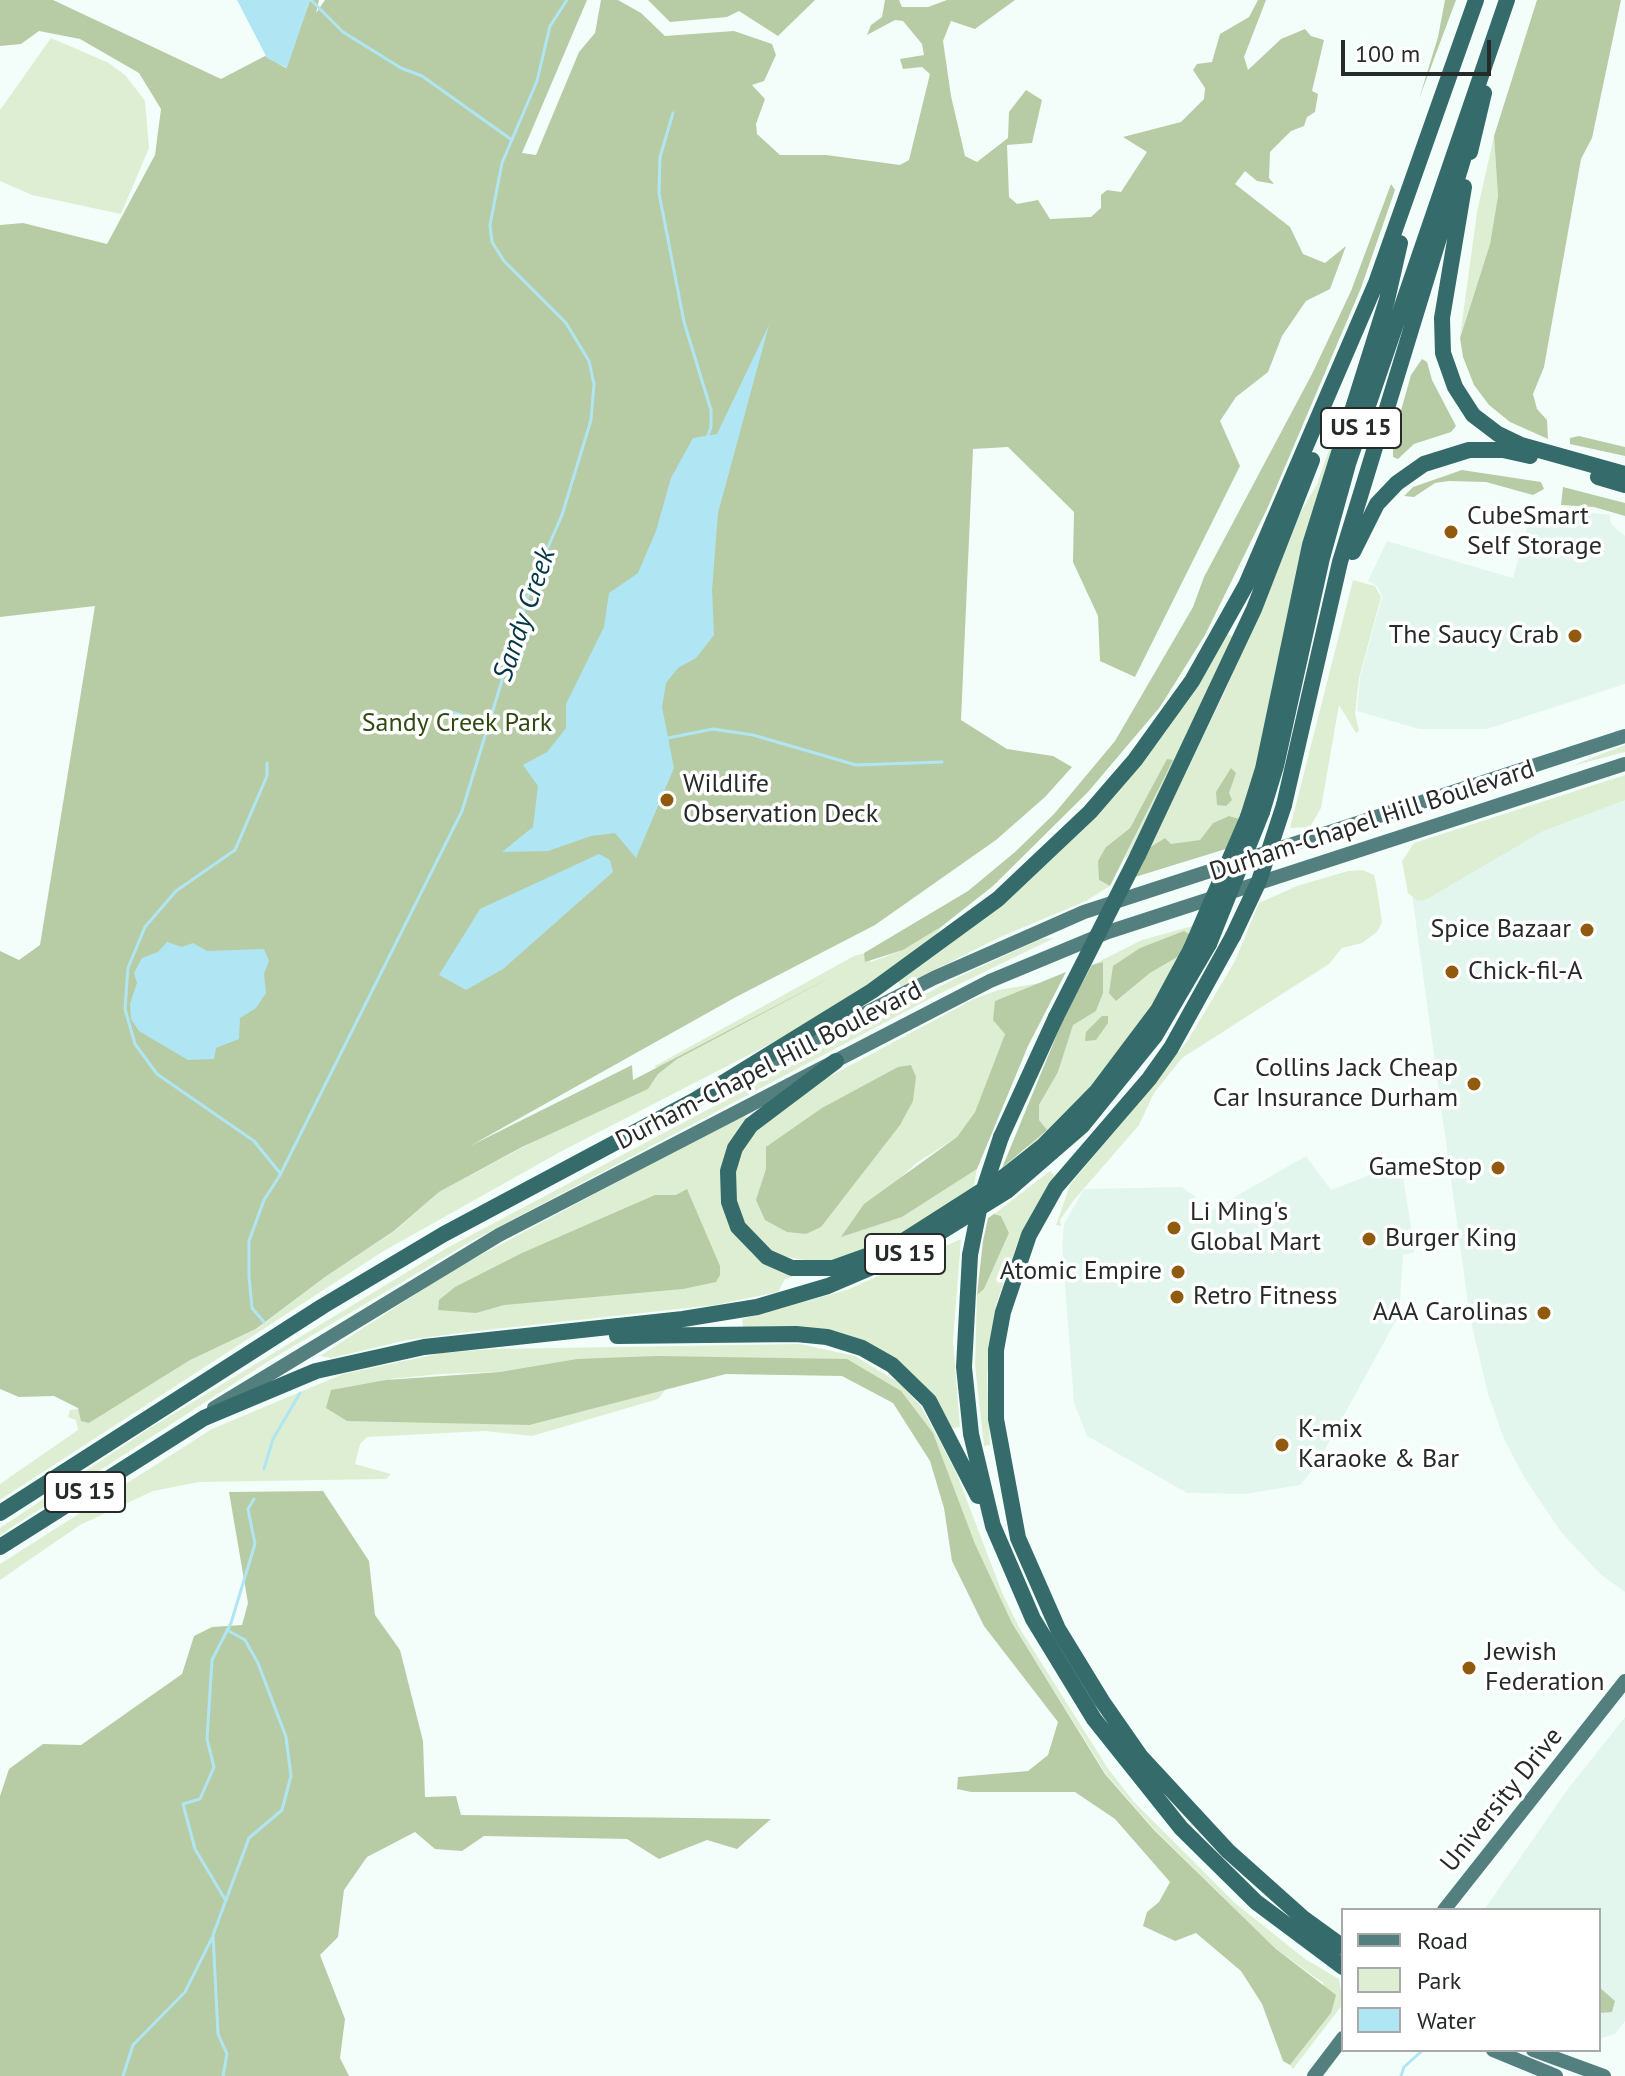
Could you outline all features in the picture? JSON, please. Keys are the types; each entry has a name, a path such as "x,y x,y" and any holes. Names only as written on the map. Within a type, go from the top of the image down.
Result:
{"highway":[{"name":"US 15","path":"695,1100 872,991 998,899 1090,812 1135,760 1192,681 1228,620 1302,460 1406,202 1476,0"},
{"name":"US 15","path":"170,1437 242,1400 325,1368 389,1353 475,1340 683,1319 757,1307 828,1286 922,1245 1007,1191 1082,1126 1155,1036 1209,944 1255,814 1345,477 1507,0"},
{"path":"1488,52 1484,93 1466,172 1442,318 1448,371 1473,415 1498,434 1521,445 1625,474"},
{"path":"1341,1945 1274,1894 1217,1840 1141,1757 1058,1629 1022,1549 1009,1503 996,1419 996,1350 1003,1312 1029,1235 1056,1187 1149,1079 1171,1048 1233,936 1259,881 1284,805 1340,562 1484,93"},
{"path":"836,1061 751,1125 735,1148 728,1171 729,1202 738,1227 756,1249 792,1268 833,1268 897,1245 961,1207 1024,1161 1070,1120 1132,1047 1158,1010 1191,949 1255,814 1310,545 1387,300 1406,202"},
{"path":"993,1526 978,1473 968,1411 964,1328 970,1255 982,1195 1001,1137 1056,1017 1138,855 1254,609 1307,477 1359,322"},
{"path":"1306,715 1359,537 1377,504 1410,473 1452,453 1487,449 1523,454 1625,485"},
{"name":"Durham-Chapel Hill Boulevard","path":"0,1513 218,1372 444,1234 695,1100"},
{"path":"475,1340 796,1334 846,1342 892,1365 929,1401 993,1526 1018,1589 1055,1660 1126,1762 1181,1828 1256,1902 1341,1966"},
{"name":"Durham-Chapel Hill Boulevard","path":"0,1547 170,1437"}],"main road":[{"name":"Durham-Chapel Hill Boulevard","path":"695,1100 1033,931 1130,895 1625,736"},
{"name":"Durham-Chapel Hill Boulevard","path":"170,1437 487,1242 959,995 1108,932 1625,764"},
{"name":"University Drive","path":"1446,1908 1625,1681"},
{"path":"1314,2076 1341,2041"},
{"path":"1498,2052 1556,2076"},
{"path":"1538,2052 1604,2076"}],"shaded area":[{"path":"1567,510 1610,515 1611,524 1625,536 1625,684 1487,729 1419,729 1357,711 1360,677 1382,597 1378,587 1368,581 1387,541 1513,578 1531,514"},
{"path":"1625,784 1625,1592 1600,1574 1561,1532 1524,1477 1504,1439 1488,1394 1470,1318 1407,858"},
{"path":"1306,1156 1331,1190 1401,1163 1415,1252 1403,1255 1399,1315 1316,1466 1300,1485 1246,1494 1187,1493 1087,1436 1074,1403 1062,1245 1064,1224 1084,1189 1182,1187 1196,1197 1198,1218"},
{"path":"1625,1717 1625,2021 1615,2034 1601,2038 1601,1908 1485,1908 1567,1790"}],"green space":[{"name":"Sandy Creek Park","path":"0,0 53,0 221,79 265,56 286,68 310,0 319,0 316,13 325,0 587,0 522,153 536,155 579,52 595,33 601,0 618,0 641,13 665,36 734,31 772,44 776,55 764,81 752,85 765,99 756,124 757,134 780,155 826,155 900,165 909,160 930,74 922,67 903,69 900,59 924,55 922,44 903,21 895,20 867,35 871,25 882,17 885,0 899,0 902,7 928,7 947,0 1015,0 975,29 951,21 943,41 951,96 965,156 977,162 1008,138 1009,112 1026,90 1042,100 1032,143 1007,145 1009,197 1017,204 1038,200 1050,219 1091,217 1101,208 1101,195 1107,190 1121,192 1147,152 1123,137 1181,122 1204,99 1205,88 1193,70 1197,64 1212,62 1220,34 1249,17 1258,0 1266,0 1244,57 1248,70 1281,39 1305,29 1311,36 1324,40 1312,91 1318,94 1315,112 1307,117 1304,126 1291,131 1270,152 1269,178 1274,184 1257,181 1245,171 1235,184 1290,227 1303,254 1325,263 1346,246 1330,289 1306,301 1282,336 1268,372 1236,397 1220,421 1240,466 1135,677 1100,661 1098,616 1073,562 1074,512 1008,447 973,449 961,720 1007,749 1053,756 1072,767 1045,797 996,840 875,925 736,997 470,1146 632,1065 633,1080 837,974 677,1059 658,1074 648,1089 522,1147 439,1192 394,1231 325,1277 256,1329 190,1360 89,1423 81,1421 78,1408 54,1396 19,1397 0,1389 0,951 19,960 40,945 95,606 0,617 0,225 23,223 107,244 155,155 161,109 139,73 80,39 39,31 21,44 0,46"},
{"path":"648,0 815,0 778,36 739,11 727,17 670,22"},
{"path":"1445,0 1456,0 1419,99 1438,37"},
{"path":"1537,0 1621,0 1592,138 1581,159 1544,367 1533,394 1537,409 1547,420 1548,439 1510,422 1489,405 1474,385 1463,357 1460,338 1490,244 1498,196 1494,136"},
{"path":"51,38 109,63 126,76 145,101 149,148 121,214 32,195 0,181 0,110"},
{"path":"1494,136 1498,196 1490,244 1460,337 1477,212"},
{"path":"1391,184 1395,190 1361,288 1267,509 1205,635 1160,707 1088,792 993,886 941,927 903,950 865,962 864,953 968,891 1015,852 1054,814 1115,741 1193,607 1204,577 1312,374 1351,291"},
{"path":"1422,359 1427,362 1432,380 1456,426 1451,432 1414,444 1398,459 1393,457 1393,439 1411,375"},
{"path":"1335,433 1257,765 1240,819 1229,816 1213,823 1200,840 1149,848 1226,689 1299,515 1317,484"},
{"path":"1579,436 1625,447 1625,456 1570,444 1570,438"},
{"path":"1462,470 1541,482 1544,489 1533,495 1486,482 1449,481 1435,483 1414,497 1404,496 1413,487"},
{"path":"1563,487 1625,503 1625,516 1594,507 1561,505"},
{"path":"1353,580 1375,586 1381,597 1359,678 1355,713 1359,731 1356,733 1339,705 1321,808 1310,827 1290,828"},
{"path":"1228,634 1233,637 1129,855 1125,858 1172,760 1167,760 1130,828 1106,847 1099,880 1110,886 1086,901 998,938 901,987 898,982 1003,903 1078,834 1165,733"},
{"path":"1625,745 1625,752 1572,766 1581,762"},
{"path":"1167,759 1173,760 1110,886 1099,880 1098,861 1106,847 1130,828"},
{"path":"1231,768 1236,773 1229,793 1232,800 1226,806 1217,805 1216,792"},
{"path":"1625,775 1625,800 1543,831 1427,899 1418,901 1408,893 1402,861 1414,843"},
{"path":"1229,816 1240,819 1229,848 1135,877 1149,848 1165,838 1171,844 1200,840 1213,823"},
{"path":"1363,870 1374,875 1376,883 1382,922 1377,932 1362,943 1342,948 1329,964 1182,1058 1154,1093 1139,1125 1074,1200 1060,1220 1061,1226 1056,1225 1070,1185 1188,1040 1235,961 1259,903 1297,886 1348,871"},
{"path":"1196,925 1191,935 1116,1001 1150,973 1179,956 1166,985 1111,1064 1049,1132 1027,1149 1039,1120 1039,1105 1058,1072 1073,1024 1096,1011 1103,993 1103,962 1092,965 1142,940"},
{"path":"941,927 935,938 884,975 776,1041 560,1152 382,1252 0,1500 0,1484 78,1430 76,1420 68,1417 70,1410 78,1409 89,1423 189,1360 257,1329 325,1277 395,1231 439,1192 544,1136 648,1088 658,1074 655,1066 854,956 865,953 871,962 903,950"},
{"path":"1184,931 1191,935 1179,956 1150,973 1116,1001 1109,993 1113,966 1140,948"},
{"path":"1054,938 935,996 470,1242 272,1359 0,1535 0,1528 150,1428 445,1249 954,979 1041,939"},
{"path":"1103,962 1103,993 1096,1011 1073,1025 1058,1072 1039,1105 1039,1120 1047,1130 1002,1168 1065,1015 1092,965"},
{"path":"1066,972 1028,1046 977,1169 902,1217 841,1237 864,1204 957,1137 975,1112 1005,1034 993,1020 995,1001"},
{"path":"1040,983 995,1001 1005,1034 975,1112 957,1137 915,1164 842,1236 902,1217 977,1169 973,1191 943,1212 869,1251 824,1263 775,1255 751,1236 735,1204 733,1170 748,1135 808,1088 974,999 998,990"},
{"path":"1102,1016 1108,1016 1108,1023 1096,1040 1085,1041 1086,1032"},
{"path":"911,1065 916,1077 913,1101 900,1125 821,1227 806,1234 787,1232 765,1220 756,1200 766,1169 766,1147 822,1108 898,1067"},
{"path":"744,1114 748,1121 737,1135 728,1221 752,1254 768,1265 800,1274 785,1279 778,1292 715,1305 468,1332 407,1340 331,1358 320,1356 453,1270"},
{"path":"1050,1171 1055,1176 1018,1241 996,1305 987,1376 990,1445 984,1446 975,1365 977,1295 984,1289 1009,1233 1001,1216 994,1214"},
{"path":"687,1189 720,1266 716,1282 683,1289 504,1305 476,1313 438,1310 439,1300 455,1287 522,1253 655,1195 676,1195"},
{"path":"994,1214 1001,1216 1009,1233 984,1289 977,1295 983,1241 988,1218"},
{"path":"961,1239 953,1341 960,1427 951,1428 887,1355 743,1327 742,1319 847,1290"},
{"path":"800,1344 855,1356 901,1384 922,1408 956,1472 1003,1595 1020,1629 1109,1770 1134,1802 1235,1903 1305,1959 1339,1979 1341,2007 1293,2069 1290,2065 1331,2013 1323,1983 1276,1949 1154,1829 1106,1774 1012,1623 974,1543 933,1433 847,1359 441,1374 389,1379 531,1425 666,1389 658,1399 532,1436 485,1431 367,1437 360,1444 355,1464 391,1474 386,1479 199,1482 153,1491 80,1525 0,1580 0,1564 212,1429 343,1374 442,1353 493,1349"},
{"path":"657,1356 847,1359 901,1391 933,1433 975,1544 1012,1623 1105,1774 1154,1830 1276,1949 1336,1995 1331,2013 1290,2065 1283,2061 1262,2004 1241,1971 1196,1933 1175,1941 1143,1926 1147,1912 1159,1902 1170,1882 1115,1819 1075,1792 971,1792 957,1789 958,1777 1028,1771 1048,1755 1058,1722 984,1626 952,1561 944,1508 930,1461 893,1403 842,1376 726,1374 530,1425 347,1421 326,1408 331,1390 386,1380 500,1372 577,1359"},
{"path":"323,1491 369,1561 375,1615 400,1650 423,1741 425,1797 456,1796 461,1815 771,1819 737,1849 707,1840 659,1859 627,1839 484,1836 462,1851 435,1849 415,1832 367,1857 344,1890 338,1937 320,1955 345,2019 340,2058 349,2076 0,2076 0,1796 9,1769 43,1744 81,1745 182,1674 194,1636 212,1627 242,1625 248,1603 229,1492"},
{"path":"1601,1989 1615,2001 1612,2012 1601,2013"}],"water":[{"path":"237,0 310,0 287,68 267,58"},
{"path":"769,325 718,513 712,590 714,635 696,658 678,668 666,683 662,707 674,768 636,858 615,833 591,836 548,851 502,852 533,827 538,786 523,765 547,752 566,728 566,704 604,627 609,593 638,573 656,531 671,478 693,438 717,434"},
{"path":"599,854 610,860 613,872 503,969 466,990 439,975 480,909"},
{"path":"167,942 182,947 193,943 207,951 264,949 269,961 264,974 266,993 256,1008 240,1018 239,1039 216,1048 214,1059 188,1060 139,1031 131,1019 130,1004 137,983 134,973 142,958 158,952"}],"waterway":[{"path":"311,0 343,32 401,68 422,76 512,140"},
{"name":"Sandy Creek","path":"264,1322 252,1308 249,1241 264,1200 280,1175 462,811 531,586 562,515 591,420 594,384 589,361 566,323 504,261 492,242 490,225 502,163 537,81 550,26 567,0"},
{"path":"673,113 660,157 659,193 684,322 711,410 711,427 707,438"},
{"path":"445,710 490,724"},
{"path":"668,738 713,729 753,735 856,765 942,762"},
{"path":"267,763 267,776 235,850 176,891 145,927 128,968 125,1009 135,1044 157,1074 254,1141 280,1173"},
{"name":"Sandy Creek","path":"264,1469 273,1439 300,1393"},
{"name":"Sandy Creek","path":"226,1901 195,1849 183,1804 200,1799 214,1767 207,1739 212,1660 231,1623 255,1544 248,1509 254,1499"},
{"name":"Sandy Creek","path":"223,2076 227,2054 218,2034 213,1935 249,1838 282,1810 291,1776 286,1737 258,1663 245,1640 227,1630"},
{"path":"123,2076 133,2045 185,1992 212,1938"},
{"path":"1401,2076 1404,2067 1421,2052"}],"place":[{"name":"CubeSmart Self Storage","path":"1451,532"},
{"name":"The Saucy Crab","path":"1575,636"},
{"name":"Wildlife Observation Deck","path":"667,800"},
{"name":"Spice Bazaar","path":"1587,930"},
{"name":"Chick-fil-A","path":"1452,972"},
{"name":"Collins Jack Cheap Car Insurance Durham","path":"1474,1084"},
{"name":"GameStop","path":"1498,1168"},
{"name":"Li Ming's Global Mart","path":"1174,1228"},
{"name":"Burger King","path":"1369,1239"},
{"name":"Atomic Empire","path":"1178,1272"},
{"name":"Retro Fitness","path":"1177,1297"},
{"name":"AAA Carolinas","path":"1544,1313"},
{"name":"K-mix Karaoke & Bar","path":"1282,1445"},
{"name":"Jewish Federation","path":"1469,1668"}]}
